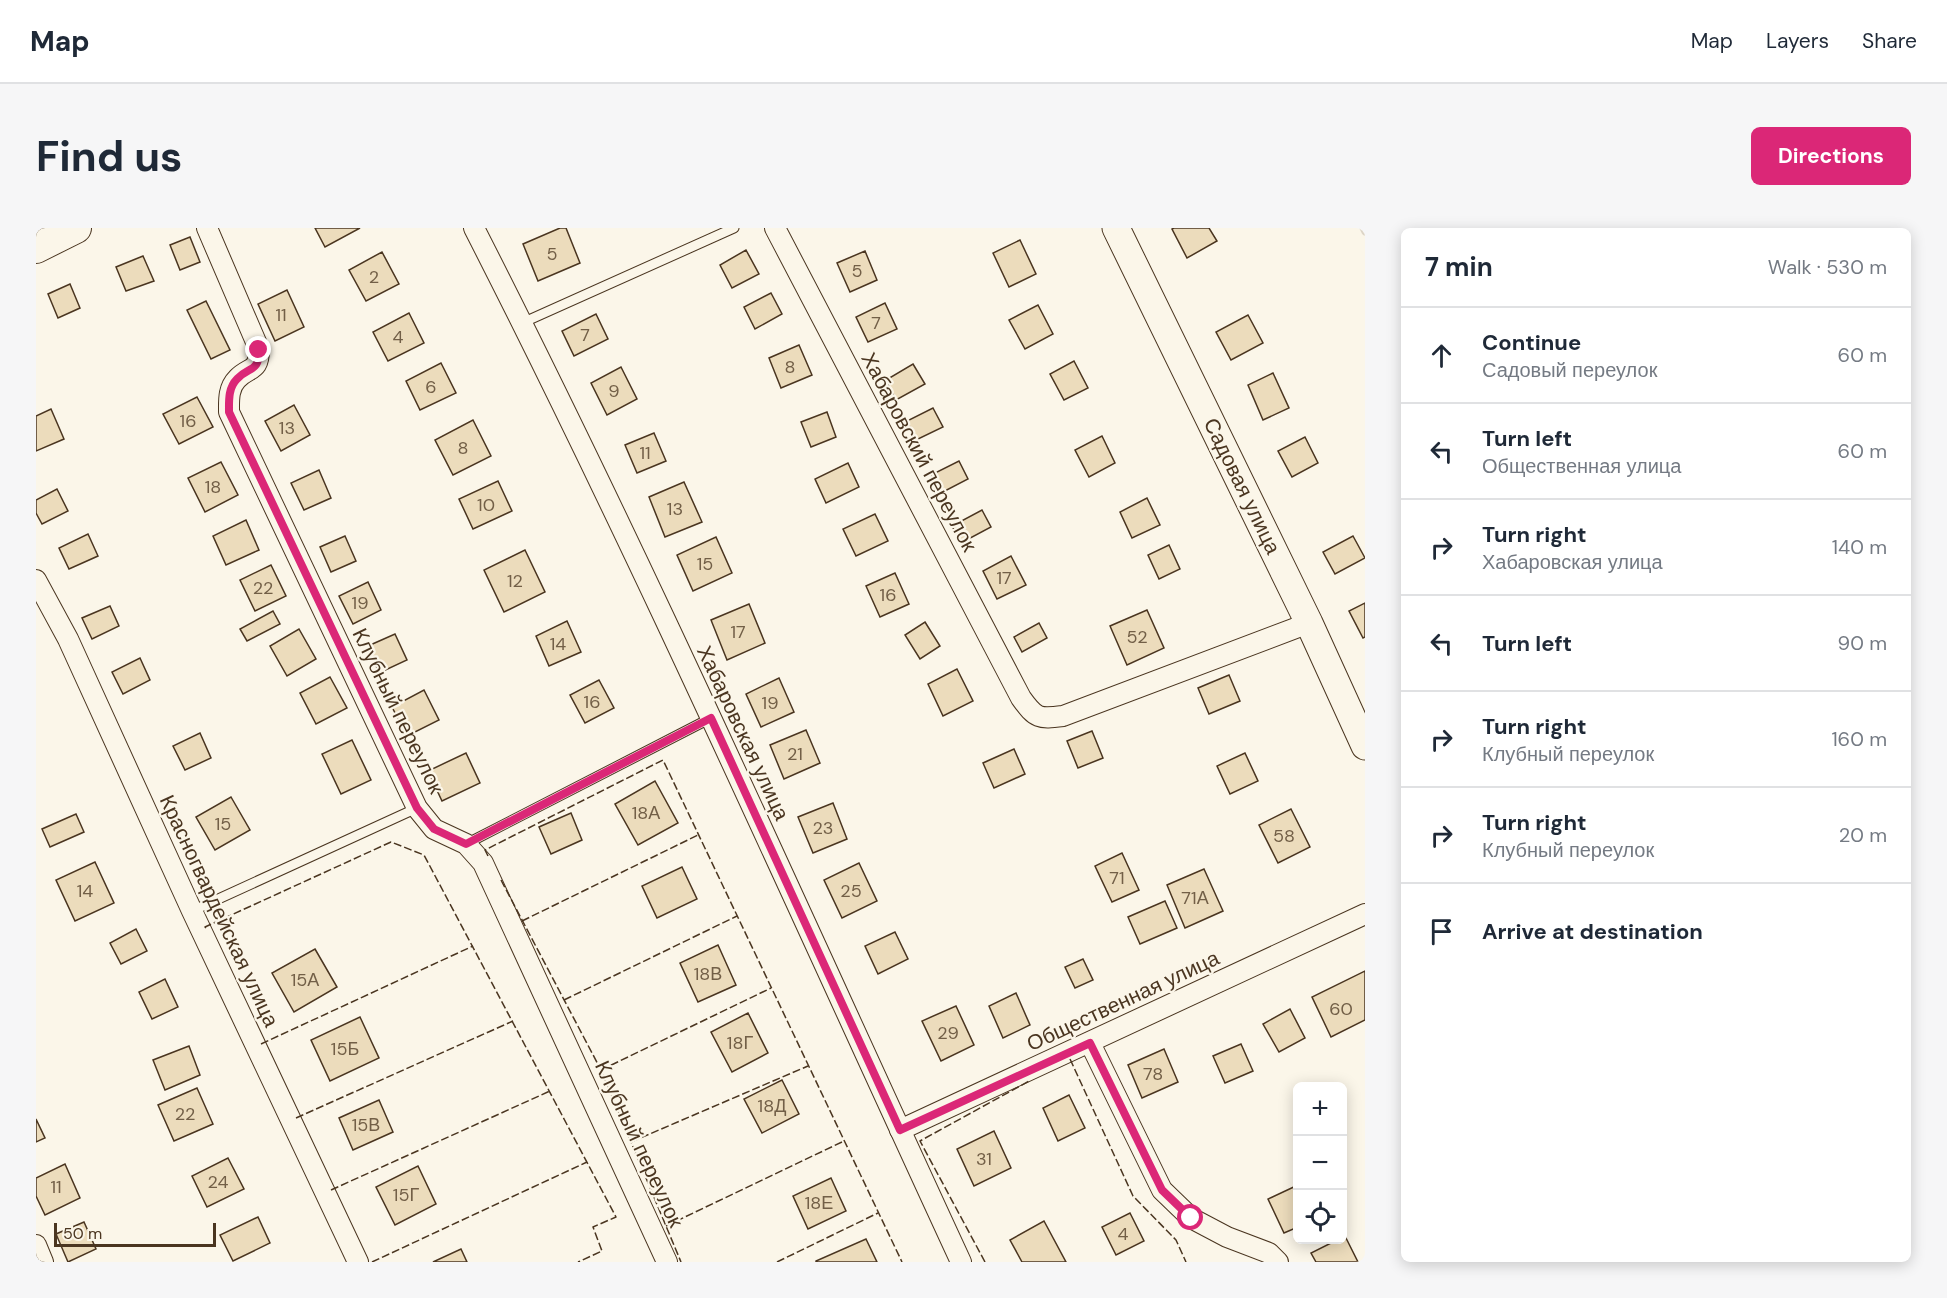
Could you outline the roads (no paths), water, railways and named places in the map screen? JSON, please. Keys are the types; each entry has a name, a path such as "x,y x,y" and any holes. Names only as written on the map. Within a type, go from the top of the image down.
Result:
{"main road":[{"path":"36,248 76,228"}],"street":[{"name":"Клубный переулок","path":"207,228 259,350 259,359 255,368 237,378 230,392 229,412 417,808 434,829 466,844 483,863 667,1262"},
{"name":"Хабаровская улица","path":"474,228 522,323 711,718 961,1262"},
{"name":"Хабаровский переулок","path":"775,228 1021,698 1030,711 1043,718 1063,716 1309,623"},
{"name":"Садовая улица","path":"1116,228 1309,623 1365,746"},
{"name":"Красногвардейская улица","path":"36,580 68,639 192,911 358,1262"},
{"name":"Общественная улица","path":"900,1130 1365,914"},
{"path":"1090,1043 1162,1190 1191,1218 1227,1237 1269,1253 1278,1262"},
{"path":"36,1245 43,1262"}],"lane":[{"path":"522,323 734,228"},
{"path":"466,844 711,718"},
{"path":"192,911 417,808"}],"waterway":[{"path":"1363,228 1365,232"}]}
